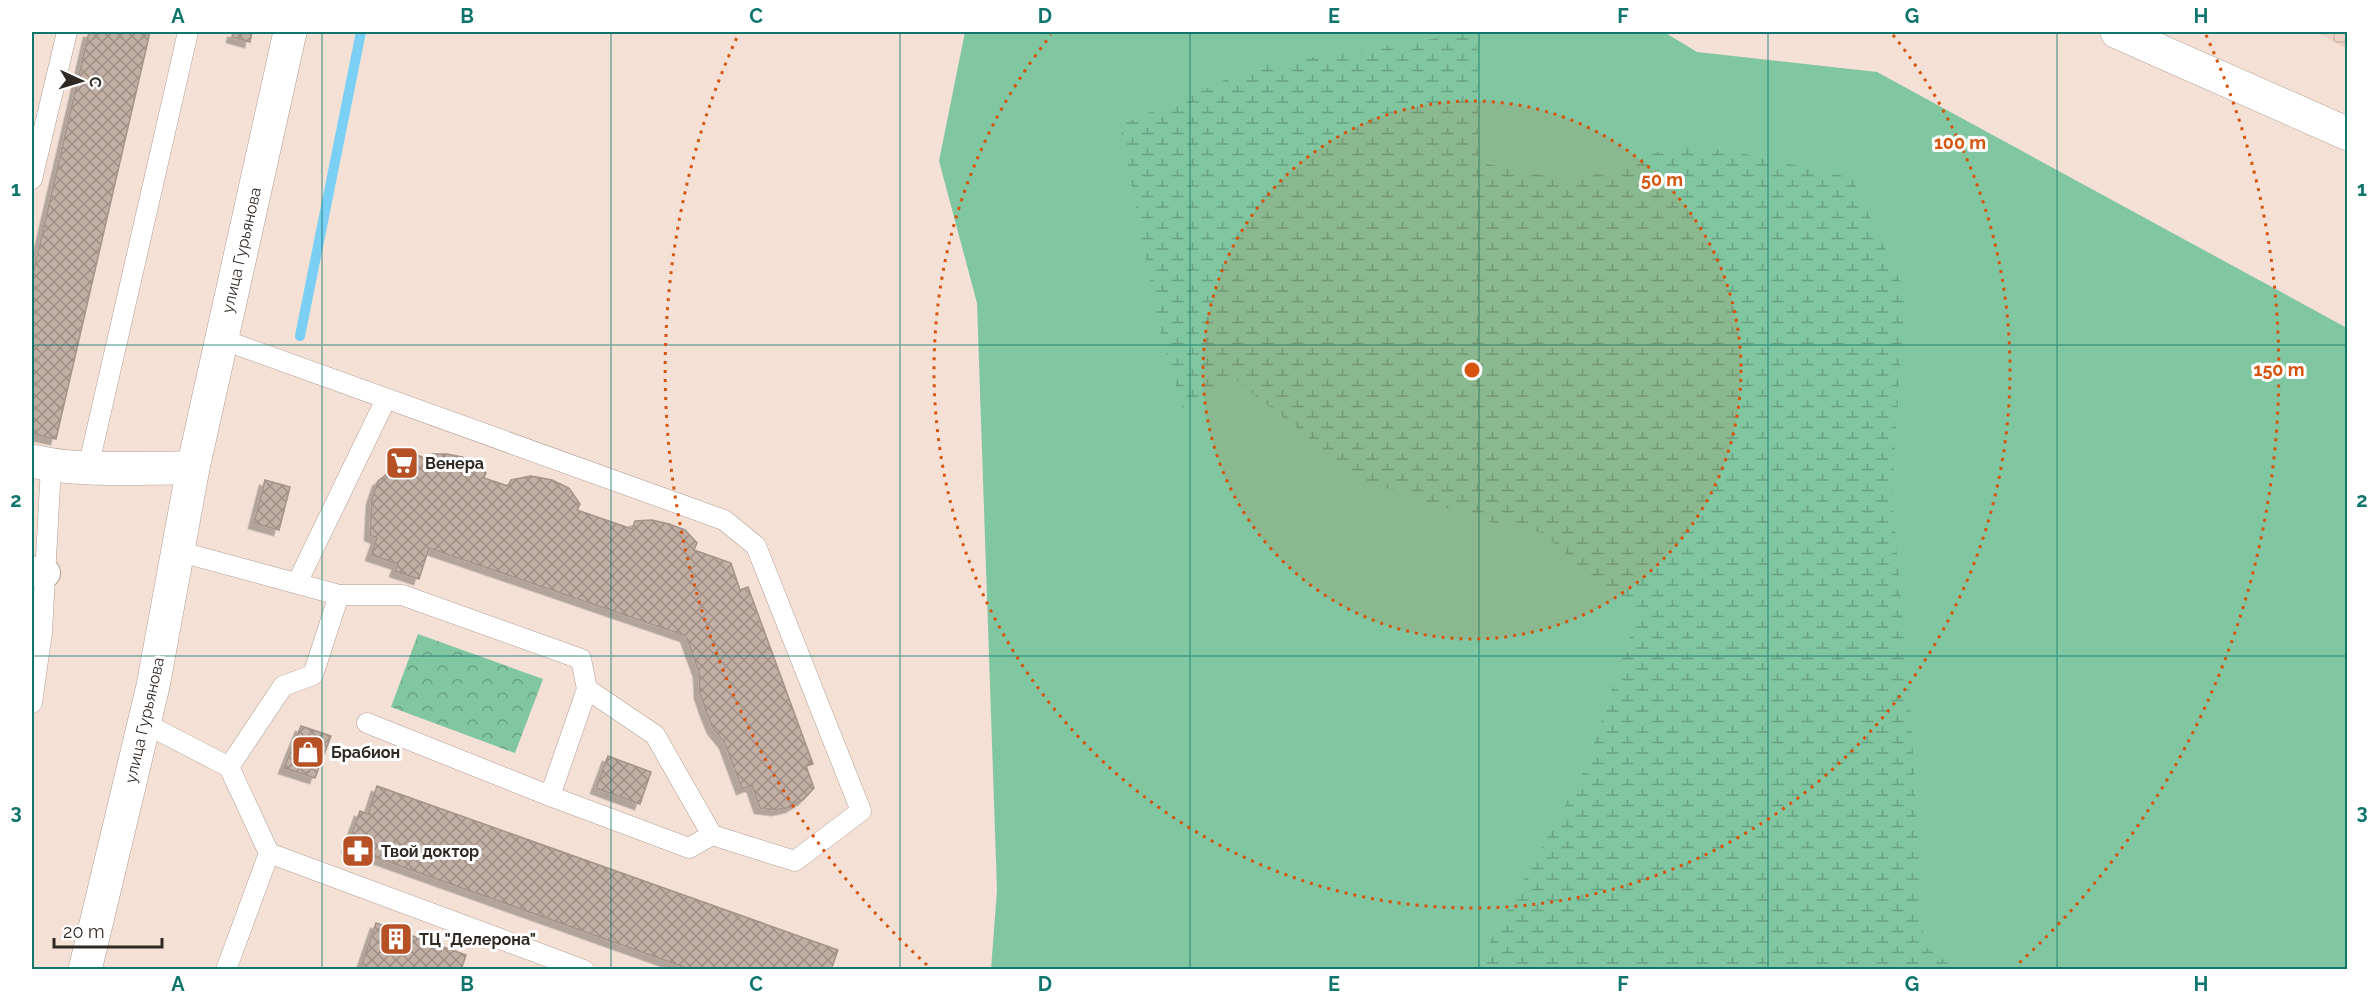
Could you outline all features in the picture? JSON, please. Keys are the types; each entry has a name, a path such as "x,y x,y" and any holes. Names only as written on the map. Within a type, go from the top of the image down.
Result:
{"street":[{"name":"улица Гурьянова","path":"85,969 144,723 192,468 291,32"},
{"path":"2117,32 2348,134"},
{"path":"41,463 88,468 192,468"}],"lane":[{"path":"32,179 68,32"},
{"path":"88,468 188,32"},
{"path":"221,339 724,520 756,546 861,811 795,861 712,835 655,735 587,689"},
{"path":"297,583 386,399"},
{"path":"32,703 42,632 38,572 41,463"},
{"path":"177,550 339,595 402,595 581,659 587,689 550,796"},
{"path":"229,766 283,686 313,675 339,595"},
{"path":"144,723 229,766 269,853 226,969"},
{"path":"367,723 550,796 689,848 712,835"},
{"path":"269,853 584,969"}],"shaded area":[{"path":"2317,32 2347,32 2347,49"}],"green space":[{"path":"965,32 1664,32 1697,52 1877,72 2347,328 2347,969 991,969 997,890 977,303 939,161"},
{"path":"1477,32 1478,162 1575,182 1683,143 1755,156 1852,178 1905,291 1892,495 1910,703 1924,946 1956,969 1475,969 1586,767 1636,618 1543,533 1489,522 1364,481 1232,377 1184,415 1158,323 1120,125 1258,66"},
{"path":"418,634 543,679 515,753 391,707"}],"building":[{"path":"89,32 150,32 56,439 32,434 32,278"},
{"path":"233,32 252,32 250,42 232,37"},
{"path":"406,451 430,460 432,454 462,457 474,462 486,473 484,478 508,486 511,480 531,476 552,480 569,488 580,504 577,510 632,529 635,521 652,520 669,524 685,530 697,543 694,550 731,563 740,590 748,587 813,764 806,766 814,788 804,799 791,807 777,810 760,808 752,785 742,789 725,743 713,728 706,711 700,693 699,672 686,636 429,548 419,579 395,571 398,564 371,555 377,538 370,535 372,499 378,481 392,470 399,473"},
{"path":"265,480 290,487 279,530 254,523"},
{"name":"Брабион","path":"301,726 331,736 315,778 284,768"},
{"path":"608,756 651,772 640,804 596,788"},
{"path":"377,786 838,950 831,970 692,970 347,847 360,811 368,814"},
{"name":"ТЦ \"Делерона\"","path":"376,923 466,955 461,970 360,970"}],"waterway":[{"path":"300,336 361,32"}],"place":[{"name":"Венера","path":"402,463"},
{"name":"Брабион","path":"308,752"},
{"name":"Твой доктор","path":"358,851"},
{"name":"ТЦ \"Делерона\"","path":"396,939"}]}
